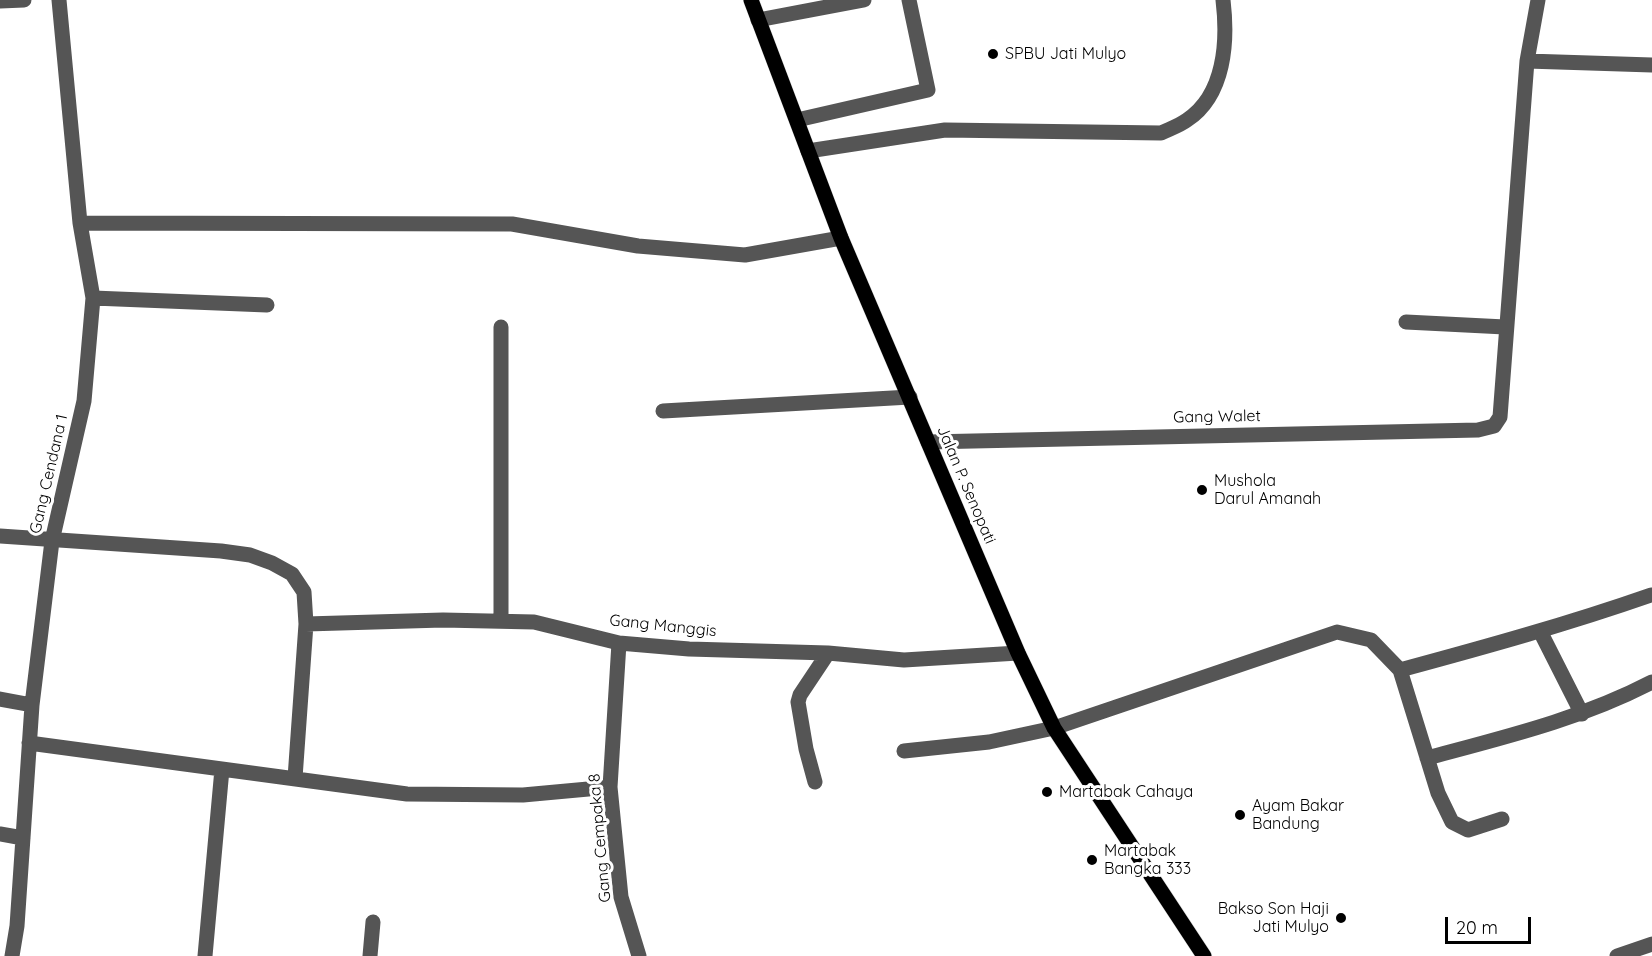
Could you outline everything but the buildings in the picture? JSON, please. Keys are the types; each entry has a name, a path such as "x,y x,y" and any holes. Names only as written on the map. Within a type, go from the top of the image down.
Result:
{"main road":[{"name":"Jalan P. Senopati","path":"751,0 841,238 1018,653 1054,728 1204,956"}],"street":[{"path":"0,1 24,0"},
{"name":"Gang Cendana 1","path":"12,956 17,926 32,705 52,541 84,401 93,298 80,223 58,0"},
{"path":"758,20 864,0"},
{"path":"797,120 928,90 909,0"},
{"path":"808,151 945,130 1161,133 1188,120 1210,98 1225,57 1223,0"},
{"path":"1406,322 1505,327 1527,62 1538,0"},
{"path":"1527,62 1652,65"},
{"path":"80,223 512,225 638,246 745,255 841,238"},
{"path":"93,298 267,305"},
{"path":"501,327 501,620"},
{"name":"Gang Walet","path":"928,442 1478,430 1494,426 1500,417 1505,327"},
{"path":"663,411 910,397"},
{"path":"0,536 221,551 249,555 292,574 304,592 306,624 295,778"},
{"path":"1400,670 1541,633 1606,613 1651,595"},
{"name":"Gang Manggis","path":"306,624 501,620 534,622 619,643 689,649 828,653 904,660 1018,653"},
{"path":"904,751 989,742 1054,728 1337,632 1371,640 1400,670 1438,793 1456,826 1474,829 1503,819"},
{"path":"1541,633 1582,714"},
{"name":"Gang Cempaka 8","path":"619,643 610,787 621,897 639,956"},
{"path":"816,782 806,749 798,702 800,695 828,653"},
{"path":"1427,758 1582,714 1611,703 1652,682"},
{"path":"0,699 32,705"},
{"path":"29,743 407,794 469,797 523,795 610,787"},
{"path":"205,956 222,770"},
{"path":"0,834 24,838"},
{"path":"370,956 373,922"},
{"path":"1617,956 1652,944"}],"place":[{"name":"SPBU Jati Mulyo","path":"993,54"},
{"name":"Mushola Darul Amanah","path":"1202,490"},
{"name":"Martabak Cahaya","path":"1047,792"},
{"name":"Ayam Bakar Bandung","path":"1240,815"},
{"name":"Martabak Bangka 333","path":"1092,860"},
{"name":"Bakso Son Haji Jati Mulyo","path":"1341,918"}]}
